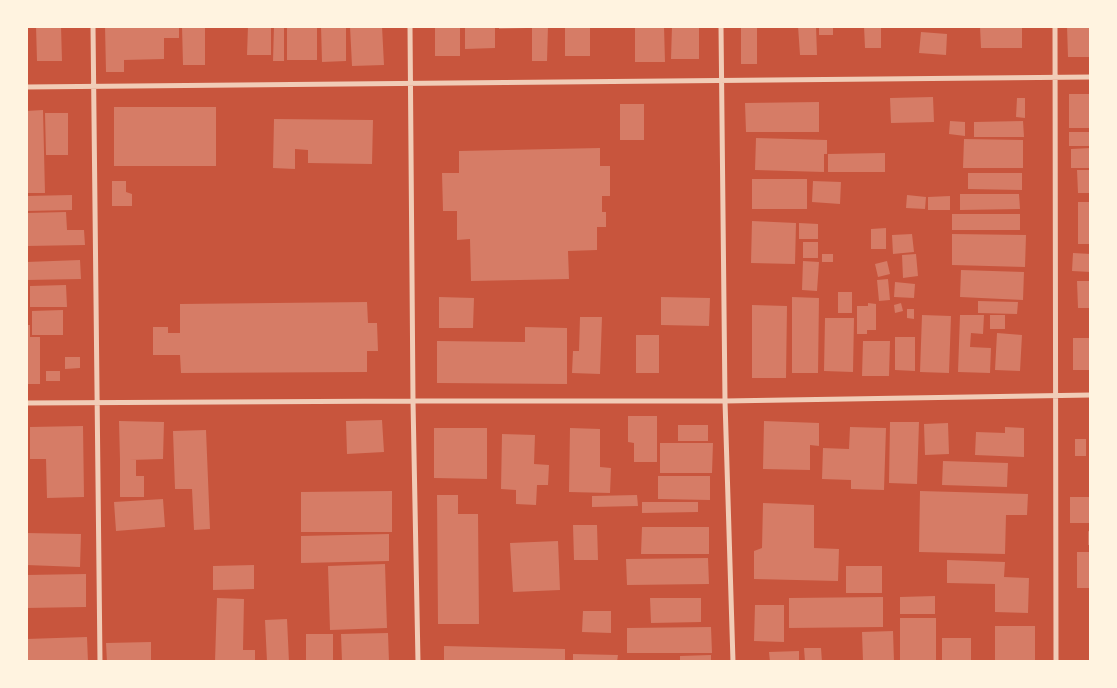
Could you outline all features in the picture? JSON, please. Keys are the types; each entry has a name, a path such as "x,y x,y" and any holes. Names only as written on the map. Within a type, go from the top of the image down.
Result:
{"street":[{"path":"94,26 100,662"},
{"path":"410,26 413,401 418,662"},
{"path":"720,26 725,401 733,662"},
{"path":"1055,26 1056,662"},
{"path":"26,87 1091,77"},
{"path":"26,403 725,401 1091,395"}],"building":[{"path":"36,26 61,26 62,61 37,61"},
{"path":"105,26 179,26 179,38 164,38 164,59 124,60 124,72 106,72"},
{"path":"182,26 205,26 205,65 183,65"},
{"path":"248,26 271,26 271,55 247,55"},
{"path":"274,26 284,26 284,61 273,61"},
{"path":"287,26 317,26 317,60 287,60"},
{"path":"321,26 346,26 346,61 322,62"},
{"path":"350,26 382,26 384,65 352,66"},
{"path":"435,26 460,26 460,56 435,56"},
{"path":"495,26 495,48 465,49 465,27"},
{"path":"499,26 527,26 527,28 499,29"},
{"path":"532,26 548,26 547,61 532,61"},
{"path":"565,26 590,26 590,56 565,56"},
{"path":"635,26 664,26 665,62 635,62"},
{"path":"672,26 699,26 699,59 671,59"},
{"path":"741,26 757,26 757,64 741,64"},
{"path":"798,26 816,26 817,55 800,55"},
{"path":"819,26 833,26 833,35 819,35"},
{"path":"864,26 881,26 881,48 865,48"},
{"path":"980,26 1022,26 1022,48 981,48"},
{"path":"1067,26 1091,26 1091,57 1068,57"},
{"path":"921,32 947,34 946,55 919,53"},
{"path":"1069,94 1091,94 1091,128 1069,128"},
{"path":"933,97 934,122 891,123 890,98"},
{"path":"1017,98 1025,98 1025,118 1016,117"},
{"path":"819,102 819,132 746,132 745,103"},
{"path":"620,104 644,104 644,140 620,140"},
{"path":"114,107 216,107 216,166 114,166"},
{"path":"43,110 45,193 26,193 26,111"},
{"path":"45,113 68,113 68,155 46,155"},
{"path":"274,119 373,120 372,164 308,163 308,150 295,149 295,169 273,168"},
{"path":"950,121 965,122 965,136 949,134"},
{"path":"1023,121 1024,137 974,137 974,122"},
{"path":"1069,132 1091,132 1091,146 1069,146"},
{"path":"756,138 827,140 827,154 824,154 824,172 755,170"},
{"path":"964,139 1023,140 1023,168 963,168"},
{"path":"600,148 600,166 610,166 610,196 602,196 602,212 606,212 606,227 597,227 597,250 568,251 569,279 471,281 470,239 457,240 457,211 443,211 442,173 459,173 459,151"},
{"path":"1091,148 1091,168 1071,168 1071,149"},
{"path":"885,153 885,172 828,172 828,154"},
{"path":"1077,170 1091,170 1091,193 1078,193"},
{"path":"968,173 1022,173 1022,190 968,189"},
{"path":"752,179 807,179 807,209 752,209"},
{"path":"112,181 126,181 126,192 132,194 132,206 112,206"},
{"path":"813,181 841,182 840,204 812,202"},
{"path":"960,194 1019,194 1020,209 960,210"},
{"path":"72,195 72,210 26,211 26,196"},
{"path":"907,195 926,197 925,209 906,208"},
{"path":"950,196 950,210 928,210 928,197"},
{"path":"1078,202 1091,202 1091,244 1078,244"},
{"path":"66,212 67,230 84,230 85,245 26,246 26,213"},
{"path":"952,214 1020,214 1020,230 952,230"},
{"path":"752,221 796,223 795,264 751,263"},
{"path":"799,223 818,224 818,239 799,239"},
{"path":"886,228 886,249 871,249 871,229"},
{"path":"912,234 914,252 893,254 892,235"},
{"path":"952,234 1026,235 1025,267 952,265"},
{"path":"803,242 818,242 818,258 803,258"},
{"path":"1073,253 1091,254 1091,272 1072,271"},
{"path":"822,254 833,254 833,262 822,262"},
{"path":"916,254 918,276 903,278 902,255"},
{"path":"80,260 81,279 26,280 26,262"},
{"path":"803,261 819,262 817,291 802,290"},
{"path":"887,261 890,274 878,277 875,264"},
{"path":"961,270 1024,272 1023,300 960,297"},
{"path":"888,279 890,300 879,301 877,280"},
{"path":"1077,281 1091,281 1091,308 1078,308"},
{"path":"895,282 915,284 914,298 894,297"},
{"path":"66,285 67,307 30,307 30,286"},
{"path":"838,292 852,292 852,313 838,313"},
{"path":"439,297 474,298 473,328 439,328"},
{"path":"661,297 710,298 709,326 661,325"},
{"path":"792,297 819,298 818,373 792,373"},
{"path":"978,301 1018,302 1017,314 978,313"},
{"path":"367,302 368,323 377,323 378,351 367,351 367,372 181,373 180,355 153,355 153,327 168,327 168,333 180,333 180,304"},
{"path":"868,303 876,304 876,330 867,330 867,334 857,334 857,306 868,306"},
{"path":"901,303 903,311 895,313 894,305"},
{"path":"752,305 787,306 786,378 752,378"},
{"path":"907,309 914,309 914,319 907,318"},
{"path":"63,310 63,335 32,335 32,311"},
{"path":"922,315 951,316 949,373 920,372"},
{"path":"960,315 984,315 983,334 971,333 970,347 991,348 990,373 958,372"},
{"path":"990,315 1005,315 1005,329 990,329"},
{"path":"580,317 602,317 600,374 572,373 573,351 579,351"},
{"path":"825,318 854,318 853,372 824,371"},
{"path":"26,325 30,325 30,337 40,337 40,384 26,384"},
{"path":"525,327 567,328 567,384 437,383 437,341 525,342"},
{"path":"997,333 1022,335 1020,371 995,370"},
{"path":"636,335 659,335 659,373 636,373"},
{"path":"895,337 915,337 915,371 895,370"},
{"path":"1073,338 1091,338 1091,370 1073,370"},
{"path":"863,341 890,341 889,376 862,376"},
{"path":"65,357 80,357 80,368 65,369"},
{"path":"46,371 60,371 60,381 46,381"},
{"path":"628,416 657,416 657,462 634,462 634,443 628,442"},
{"path":"382,420 384,452 347,454 346,421"},
{"path":"119,421 164,422 163,459 130,460 136,460 136,476 144,476 144,497 120,497"},
{"path":"764,421 819,423 819,446 810,445 810,470 763,469"},
{"path":"890,422 919,422 917,484 889,483"},
{"path":"948,423 949,454 925,455 924,424"},
{"path":"678,425 708,425 708,441 678,441"},
{"path":"83,426 84,497 47,498 46,459 30,459 30,427"},
{"path":"850,427 886,428 884,490 851,489 851,480 822,479 823,448 849,449"},
{"path":"1005,427 1024,428 1024,457 975,455 976,432 1005,433"},
{"path":"434,428 487,428 487,479 434,478"},
{"path":"570,428 600,429 600,467 611,468 610,493 569,492"},
{"path":"206,430 210,529 194,530 192,489 175,489 173,431"},
{"path":"502,434 535,435 534,464 549,465 548,485 537,485 536,505 516,504 516,490 501,489"},
{"path":"1089,438 1091,438 1091,458 1089,457"},
{"path":"1075,439 1086,439 1086,456 1075,456"},
{"path":"660,443 713,443 712,473 660,473"},
{"path":"943,461 1008,463 1007,487 942,485"},
{"path":"658,476 710,476 710,500 658,499"},
{"path":"392,491 392,532 301,532 301,492"},
{"path":"920,491 1028,494 1027,515 1006,515 1005,554 919,552"},
{"path":"437,495 458,495 458,514 478,514 479,624 438,624"},
{"path":"637,495 638,506 592,507 592,496"},
{"path":"1070,497 1091,497 1091,523 1070,523"},
{"path":"163,499 165,527 116,531 114,502"},
{"path":"642,502 698,502 698,512 642,513"},
{"path":"763,503 814,505 814,548 839,549 838,581 754,579 754,551 762,548"},
{"path":"573,525 597,525 598,560 574,560"},
{"path":"642,527 709,527 709,554 641,554"},
{"path":"1088,531 1091,532 1091,545 1088,545"},
{"path":"26,533 81,534 80,567 26,565"},
{"path":"389,534 389,561 301,563 301,536"},
{"path":"558,541 560,590 513,592 510,543"},
{"path":"1077,552 1091,552 1091,588 1077,588"},
{"path":"708,558 709,584 627,585 626,559"},
{"path":"947,560 1005,562 1004,577 1029,578 1028,613 995,612 995,584 947,583"},
{"path":"385,564 387,628 330,630 328,566"},
{"path":"254,565 254,589 213,590 213,566"},
{"path":"846,566 882,566 882,593 846,593"},
{"path":"86,574 86,607 26,608 26,575"},
{"path":"935,596 935,614 900,614 900,597"},
{"path":"883,597 883,627 789,628 789,598"},
{"path":"217,598 244,599 243,650 255,650 255,662 215,662"},
{"path":"650,598 701,598 701,622 651,623"},
{"path":"755,605 784,605 784,642 754,641"},
{"path":"583,611 611,611 611,633 582,632"},
{"path":"900,618 936,618 936,662 900,662"},
{"path":"287,619 289,662 267,662 265,620"},
{"path":"995,626 1035,626 1035,662 995,662"},
{"path":"711,627 712,653 627,653 627,628"},
{"path":"893,631 894,662 863,662 862,632"},
{"path":"388,633 389,662 342,662 341,634"},
{"path":"306,634 333,634 333,662 306,662"},
{"path":"87,637 88,662 26,662 26,639"},
{"path":"942,638 971,638 971,662 942,662"},
{"path":"151,642 151,662 107,662 106,643"},
{"path":"444,646 565,649 565,662 444,662"},
{"path":"804,648 821,648 822,662 805,662"},
{"path":"799,651 799,662 770,662 769,652"},
{"path":"573,654 618,655 617,662 573,662"},
{"path":"711,655 711,662 680,662 680,656"}]}
